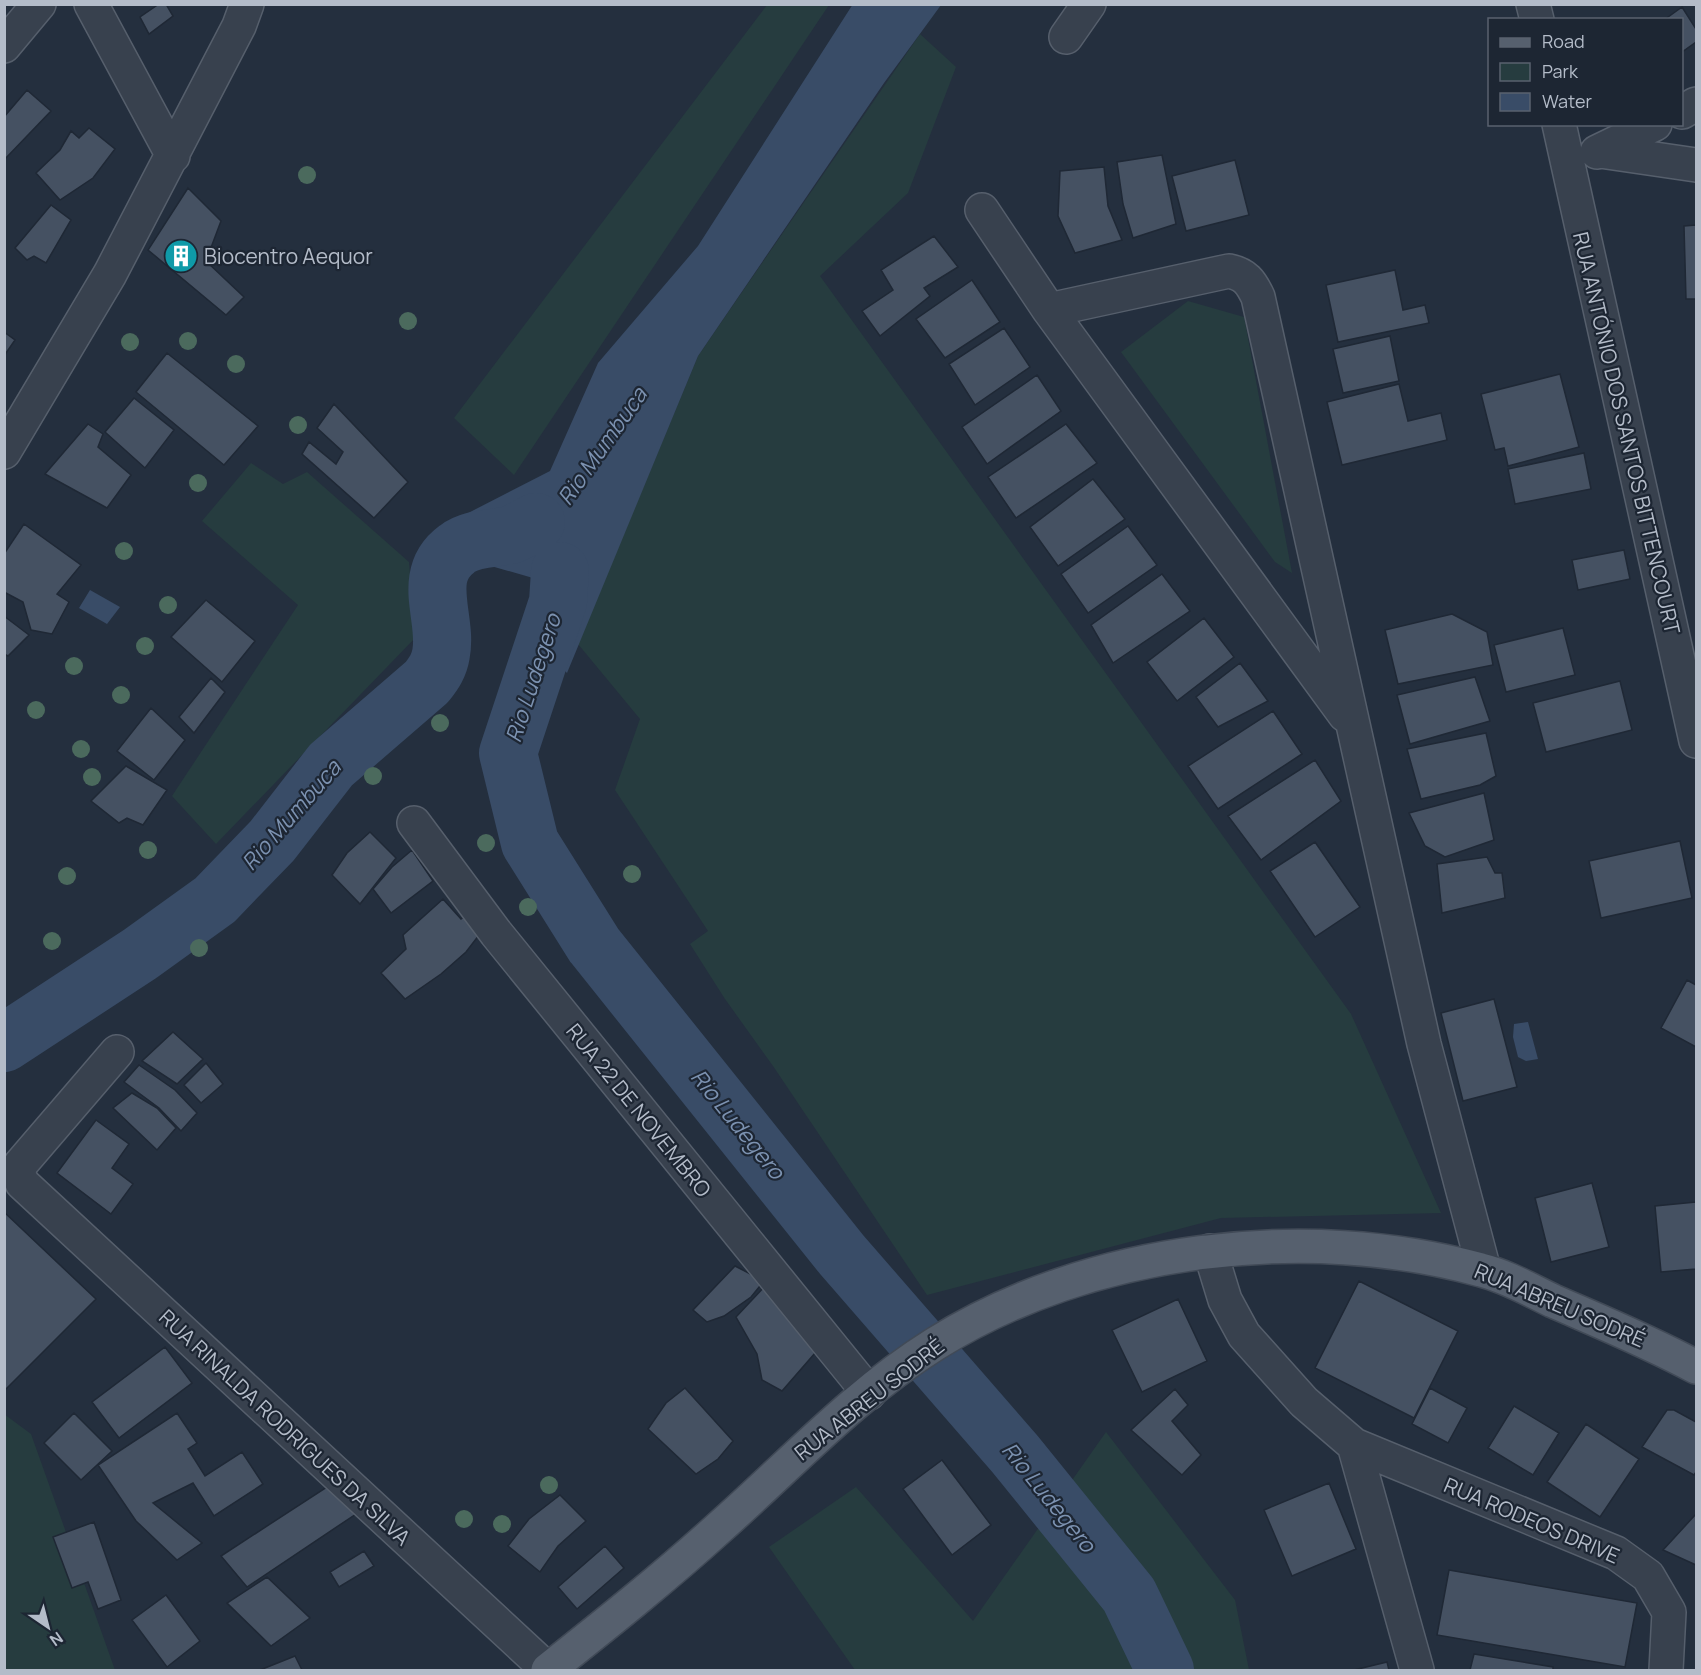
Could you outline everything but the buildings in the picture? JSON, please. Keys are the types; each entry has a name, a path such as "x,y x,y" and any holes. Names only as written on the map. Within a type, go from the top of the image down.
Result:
{"main road":[{"name":"RUA ABREU SODRÉ","path":"548,1671 670,1571 797,1454 869,1393 934,1345 989,1314 1064,1284 1140,1263 1210,1251 1312,1245 1401,1252 1484,1270 1666,1350 1696,1367"}],"street":[{"path":"4,46 39,4"},
{"path":"91,4 173,156"},
{"path":"4,452 110,274 239,26 247,4"},
{"path":"1066,37 1089,4"},
{"name":"RUA ANTÓNIO DOS SANTOS BITTENCOURT","path":"1559,126 1696,741"},
{"path":"1566,160 1600,150 1651,126"},
{"path":"1600,150 1696,165"},
{"path":"982,210 1049,310 1353,725"},
{"path":"1049,310 1207,273 1229,271 1239,273 1250,280 1258,297 1424,1044 1484,1270"},
{"name":"RUA 22 DE NOVEMBRO","path":"414,823 504,942 869,1393"},
{"name":"RUA RINALDA RODRIGUES DA SILVA","path":"117,1052 20,1165 18,1171 22,1183 548,1671"},
{"name":"RUA RODEOS DRIVE","path":"1210,1251 1225,1300 1244,1335 1304,1402 1354,1445 1616,1553 1648,1576 1669,1612 1666,1671"},
{"path":"1354,1445 1417,1671"}],"green space":[{"path":"767,5 829,5 514,475 454,418"},
{"path":"920,34 956,67 908,193 820,276 1351,1014 1441,1213 1221,1218 927,1295 690,944 708,931 615,790 640,719 578,644 698,356"},
{"path":"1188,301 1244,317 1292,573 1275,562 1121,352"},
{"path":"251,463 283,484 307,472 409,562 415,638 216,844 172,796 298,605 202,521"},
{"path":"4,1414 31,1434 115,1670 5,1670"},
{"path":"1106,1432 1235,1600 1249,1670 855,1670 769,1547 856,1487 973,1621"}],"water":[{"path":"853,4 941,5 884,83 698,356 567,673 533,638 533,578 477,562 437,529 550,471 598,363 698,246"},
{"path":"90,590 120,607 107,624 79,608"},
{"path":"1528,1022 1538,1059 1526,1061 1518,1057 1513,1037 1514,1024"}],"waterway":[{"name":"Rio Mumbuca","path":"4,1043 140,954 215,900 272,841 331,765 432,676 441,654 438,585 440,572 446,560 463,545 482,539 510,535 536,522"},
{"name":"Rio Ludegero","path":"560,571 558,602 508,753 530,843 594,945 842,1255 1015,1454 1129,1595 1165,1670"}],"place":[{"name":"Biocentro Aequor","path":"181,256"}]}
